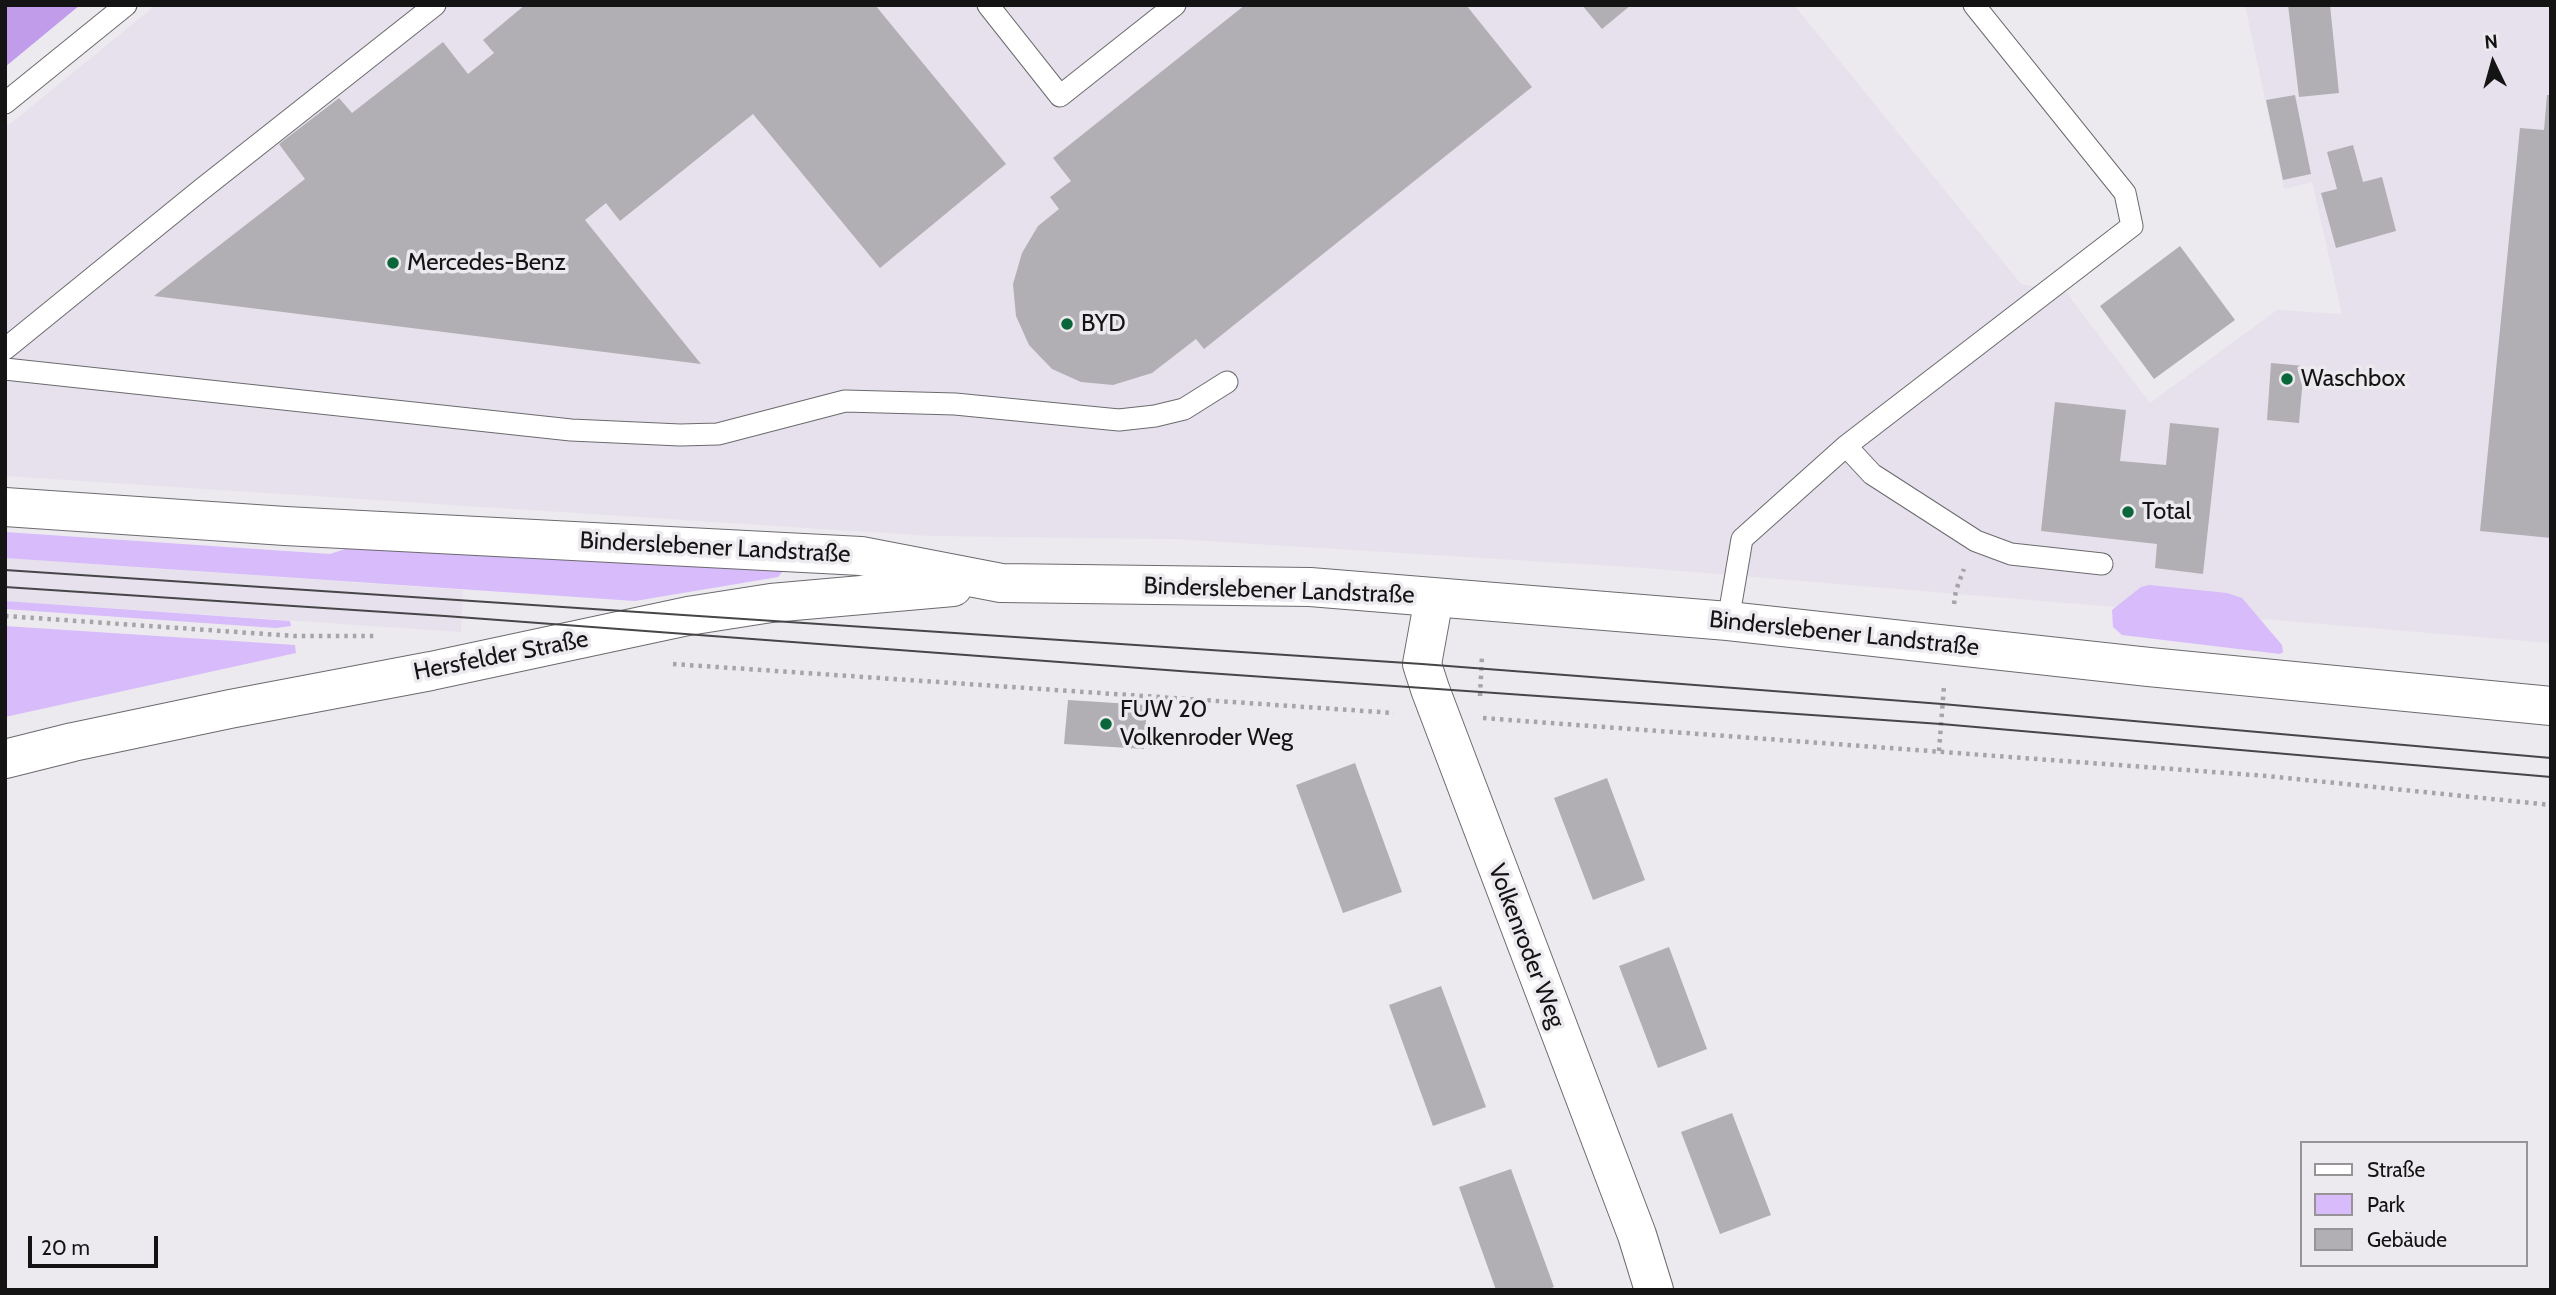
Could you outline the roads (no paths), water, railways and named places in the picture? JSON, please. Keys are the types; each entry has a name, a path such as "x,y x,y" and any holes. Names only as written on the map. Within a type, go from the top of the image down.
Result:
{"main road":[{"name":"Binderslebener Landstraße","path":"5,507 285,526 861,556 1001,583 1310,587 1728,621 2137,666 2551,706"},
{"name":"Hersfelder Straße","path":"5,759 204,714 444,668 688,616 771,603 1001,583"},
{"name":"Volkenroder Weg","path":"1434,598 1422,664 1439,716 1637,1235 1654,1290"}],"lane":[{"path":"5,103 126,5"},
{"path":"5,349 435,5"},
{"path":"988,5 1060,96 1175,5"},
{"path":"1728,621 1742,540 1846,446 2133,226 2125,193 1974,5"},
{"path":"5,369 571,430 680,435 718,434 845,401 955,404 1119,420 1156,416 1184,409 1227,382"},
{"path":"1846,446 1872,474 1976,541 2011,554 2102,565"}],"tram line":[{"path":"5,570 1422,664 1942,704 2551,758"},
{"path":"5,587 445,616 1941,724 2551,777"}],"place":[{"name":"Mercedes-Benz","path":"393,263"},
{"name":"BYD","path":"1067,324"},
{"name":"Waschbox","path":"2287,379"},
{"name":"Total","path":"2128,512"},
{"name":"FUW 20 Volkenroder Weg","path":"1106,724"}]}
